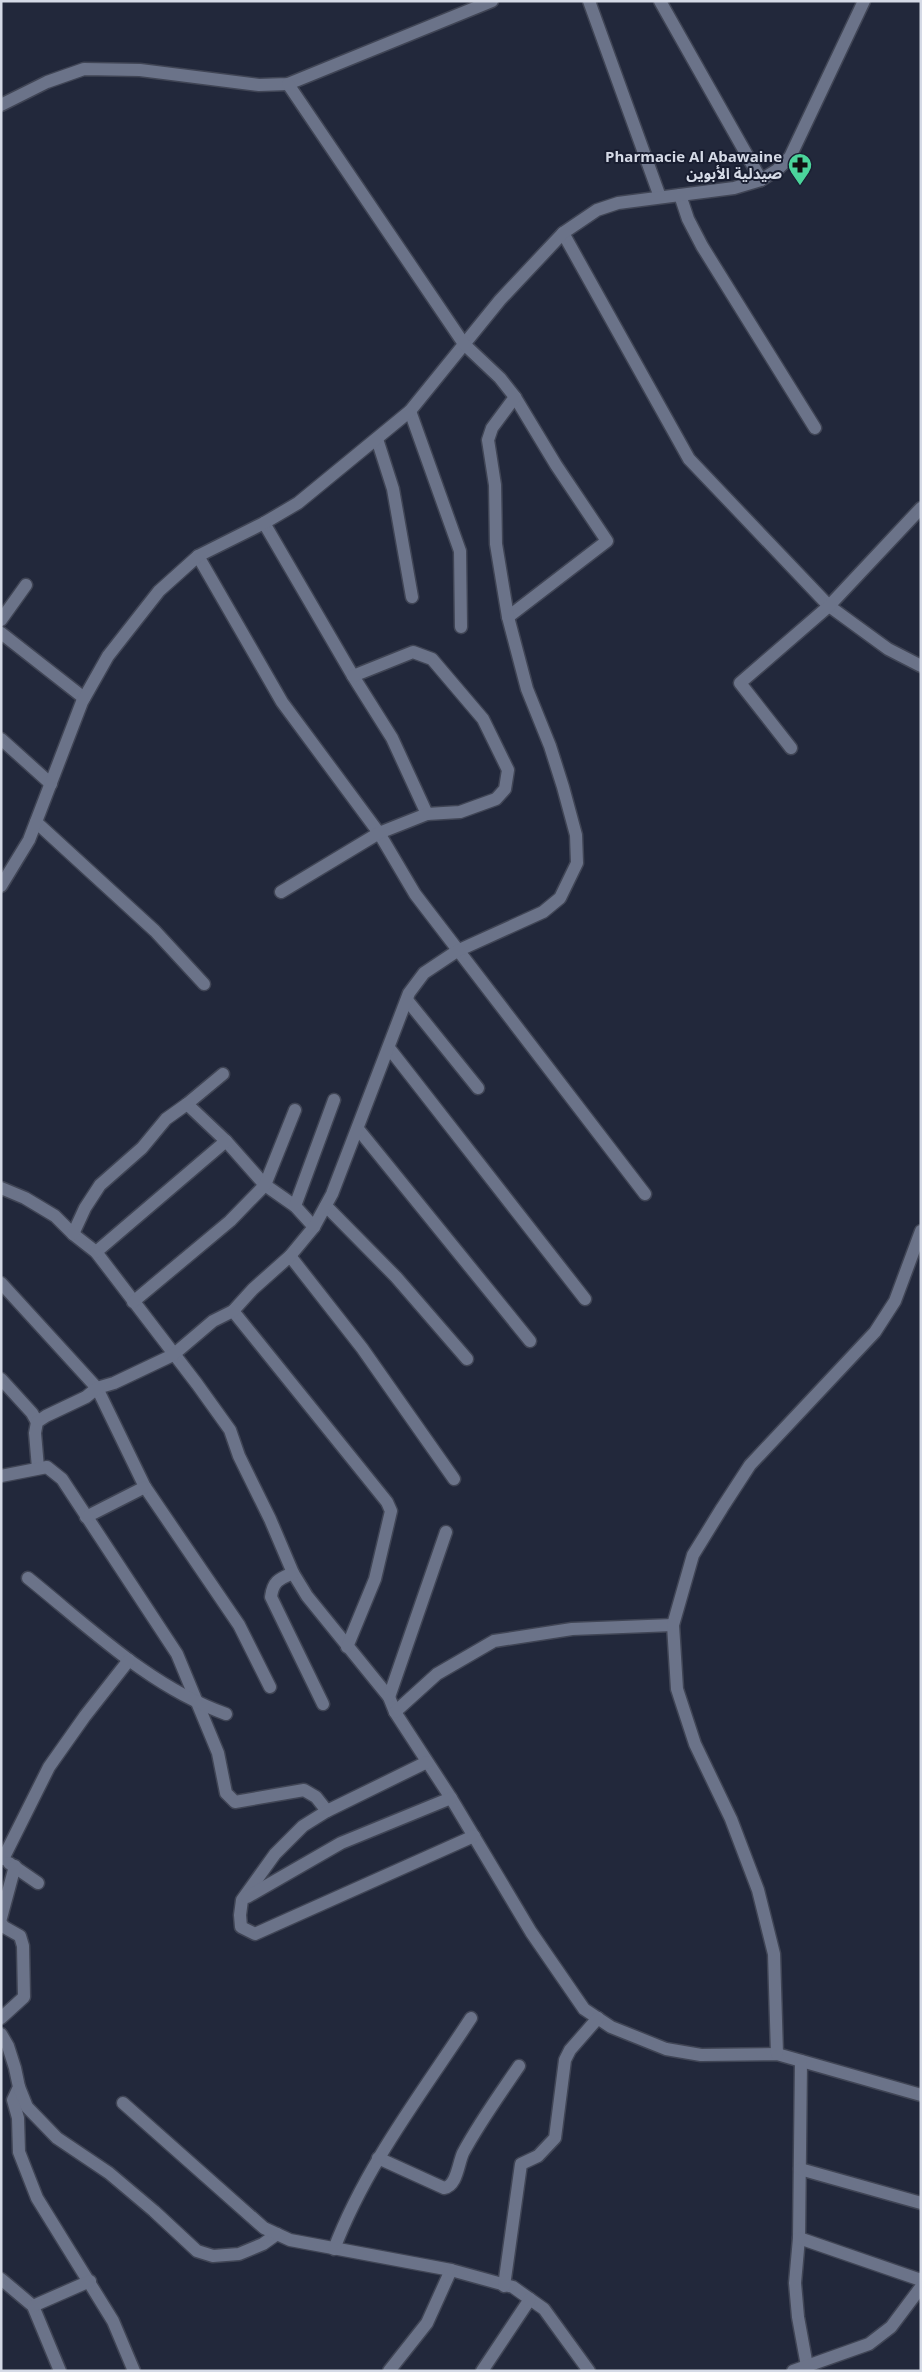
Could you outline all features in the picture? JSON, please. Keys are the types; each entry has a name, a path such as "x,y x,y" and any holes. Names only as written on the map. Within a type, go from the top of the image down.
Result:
{"street":[{"path":"1,105 47,82 84,69 140,70 259,85 288,84 492,1"},
{"path":"589,1 660,197"},
{"path":"660,1 761,180"},
{"path":"1,886 8,879 29,840 84,698 108,656 159,591 198,556 264,523 298,502 378,439 410,411 500,300 563,233 597,210 618,203 734,188 761,180 777,170 790,156 864,1"},
{"path":"288,84 464,344 500,378 514,398 607,541 508,617"},
{"path":"680,195 688,219 702,246 815,428"},
{"path":"563,233 689,459 829,606 888,649 921,666"},
{"path":"38,1468 34,1433 37,1422 86,1397 97,1388 114,1383 173,1355 213,1322 233,1311 290,1256 314,1227 326,1206 358,1129 407,1000 416,983 424,974 457,951 543,912 560,898 577,863 576,835 550,746 527,689 508,617 496,544 496,485 488,440 492,428 514,398"},
{"path":"410,411 460,551 461,627"},
{"path":"378,439 393,488 412,597"},
{"path":"792,748 740,684 829,606 921,508"},
{"path":"264,523 353,676 392,738 427,814"},
{"path":"198,556 282,702 379,834 415,894 645,1194"},
{"path":"1,620 26,585"},
{"path":"1,633 84,698"},
{"path":"281,892 379,834 427,814 460,812 496,798 505,789 508,770 483,719 432,658 413,652 353,676"},
{"path":"1,739 50,784"},
{"path":"36,822 155,931 204,984"},
{"path":"407,1000 478,1088"},
{"path":"389,1048 584,1300"},
{"path":"73,1234 85,1208 100,1185 142,1148 166,1119 223,1074"},
{"path":"295,1206 334,1100"},
{"path":"187,1104 226,1141 265,1185 295,1206 314,1227"},
{"path":"133,1302 230,1221 265,1185 295,1110"},
{"path":"358,1129 530,1341"},
{"path":"96,1252 226,1141"},
{"path":"1,1188 25,1198 55,1216 73,1234 96,1252 230,1430 239,1456 270,1519 293,1573 307,1596 388,1697 394,1712 451,1798 531,1932 584,2009 625,2033 666,2049 701,2055 777,2054 921,2095"},
{"path":"326,1206 396,1278 467,1359"},
{"path":"777,2054 774,1954 758,1890 731,1819 695,1744 678,1689 673,1625 693,1555 717,1516 750,1465 875,1332 895,1301 921,1231"},
{"path":"290,1256 362,1348 454,1478"},
{"path":"1,1283 97,1388 145,1487 239,1625 270,1687"},
{"path":"233,1311 387,1502 391,1511 375,1579 348,1648"},
{"path":"1,1379 27,1406 37,1422"},
{"path":"1,1476 47,1467 54,1471 177,1654 218,1753 226,1794 235,1802 246,1802 304,1790 316,1797 327,1811"},
{"path":"86,1517 145,1487"},
{"path":"388,1697 446,1532"},
{"path":"293,1573 276,1581 272,1586 271,1597 323,1704"},
{"path":"28,1578 129,1660 197,1704 226,1714"},
{"path":"394,1712 437,1674 494,1641 572,1629 673,1625"},
{"path":"38,1883 2,1858 49,1767 85,1716 129,1660"},
{"path":"427,1762 327,1811 303,1826 275,1854 242,1900 241,1927 254,1934 474,1836"},
{"path":"242,1900 340,1843 451,1798"},
{"path":"1,1918 15,1866"},
{"path":"1,1923 20,1936 23,1946 24,1997 1,2018"},
{"path":"334,2249 348,2212 378,2158 471,2018"},
{"path":"504,2286 521,2164 538,2156 555,2138 565,2060 570,2050 598,2018"},
{"path":"1,2034 8,2046 15,2068 18,2087 27,2106 57,2138 109,2173 197,2251 214,2256 239,2254 263,2244 277,2234"},
{"path":"801,2061 799,2238 796,2291 806,2366"},
{"path":"378,2158 444,2188 448,2188 452,2184 462,2155 518,2066"},
{"path":"18,2087 14,2100 18,2118 19,2152 37,2198 113,2321 134,2371"},
{"path":"122,2103 264,2228 290,2240 451,2270 512,2288 544,2308 588,2371"},
{"path":"800,2169 921,2204"},
{"path":"799,2238 921,2280"},
{"path":"389,2371 427,2323 451,2270"},
{"path":"1,2279 33,2306 60,2371"},
{"path":"33,2306 90,2281"},
{"path":"793,2371 869,2344 891,2327 921,2287"},
{"path":"482,2371 530,2299"}],"place":[{"name":"Pharmacie Al Abawaine صيدلية الأبوين","path":"800,186"}]}
